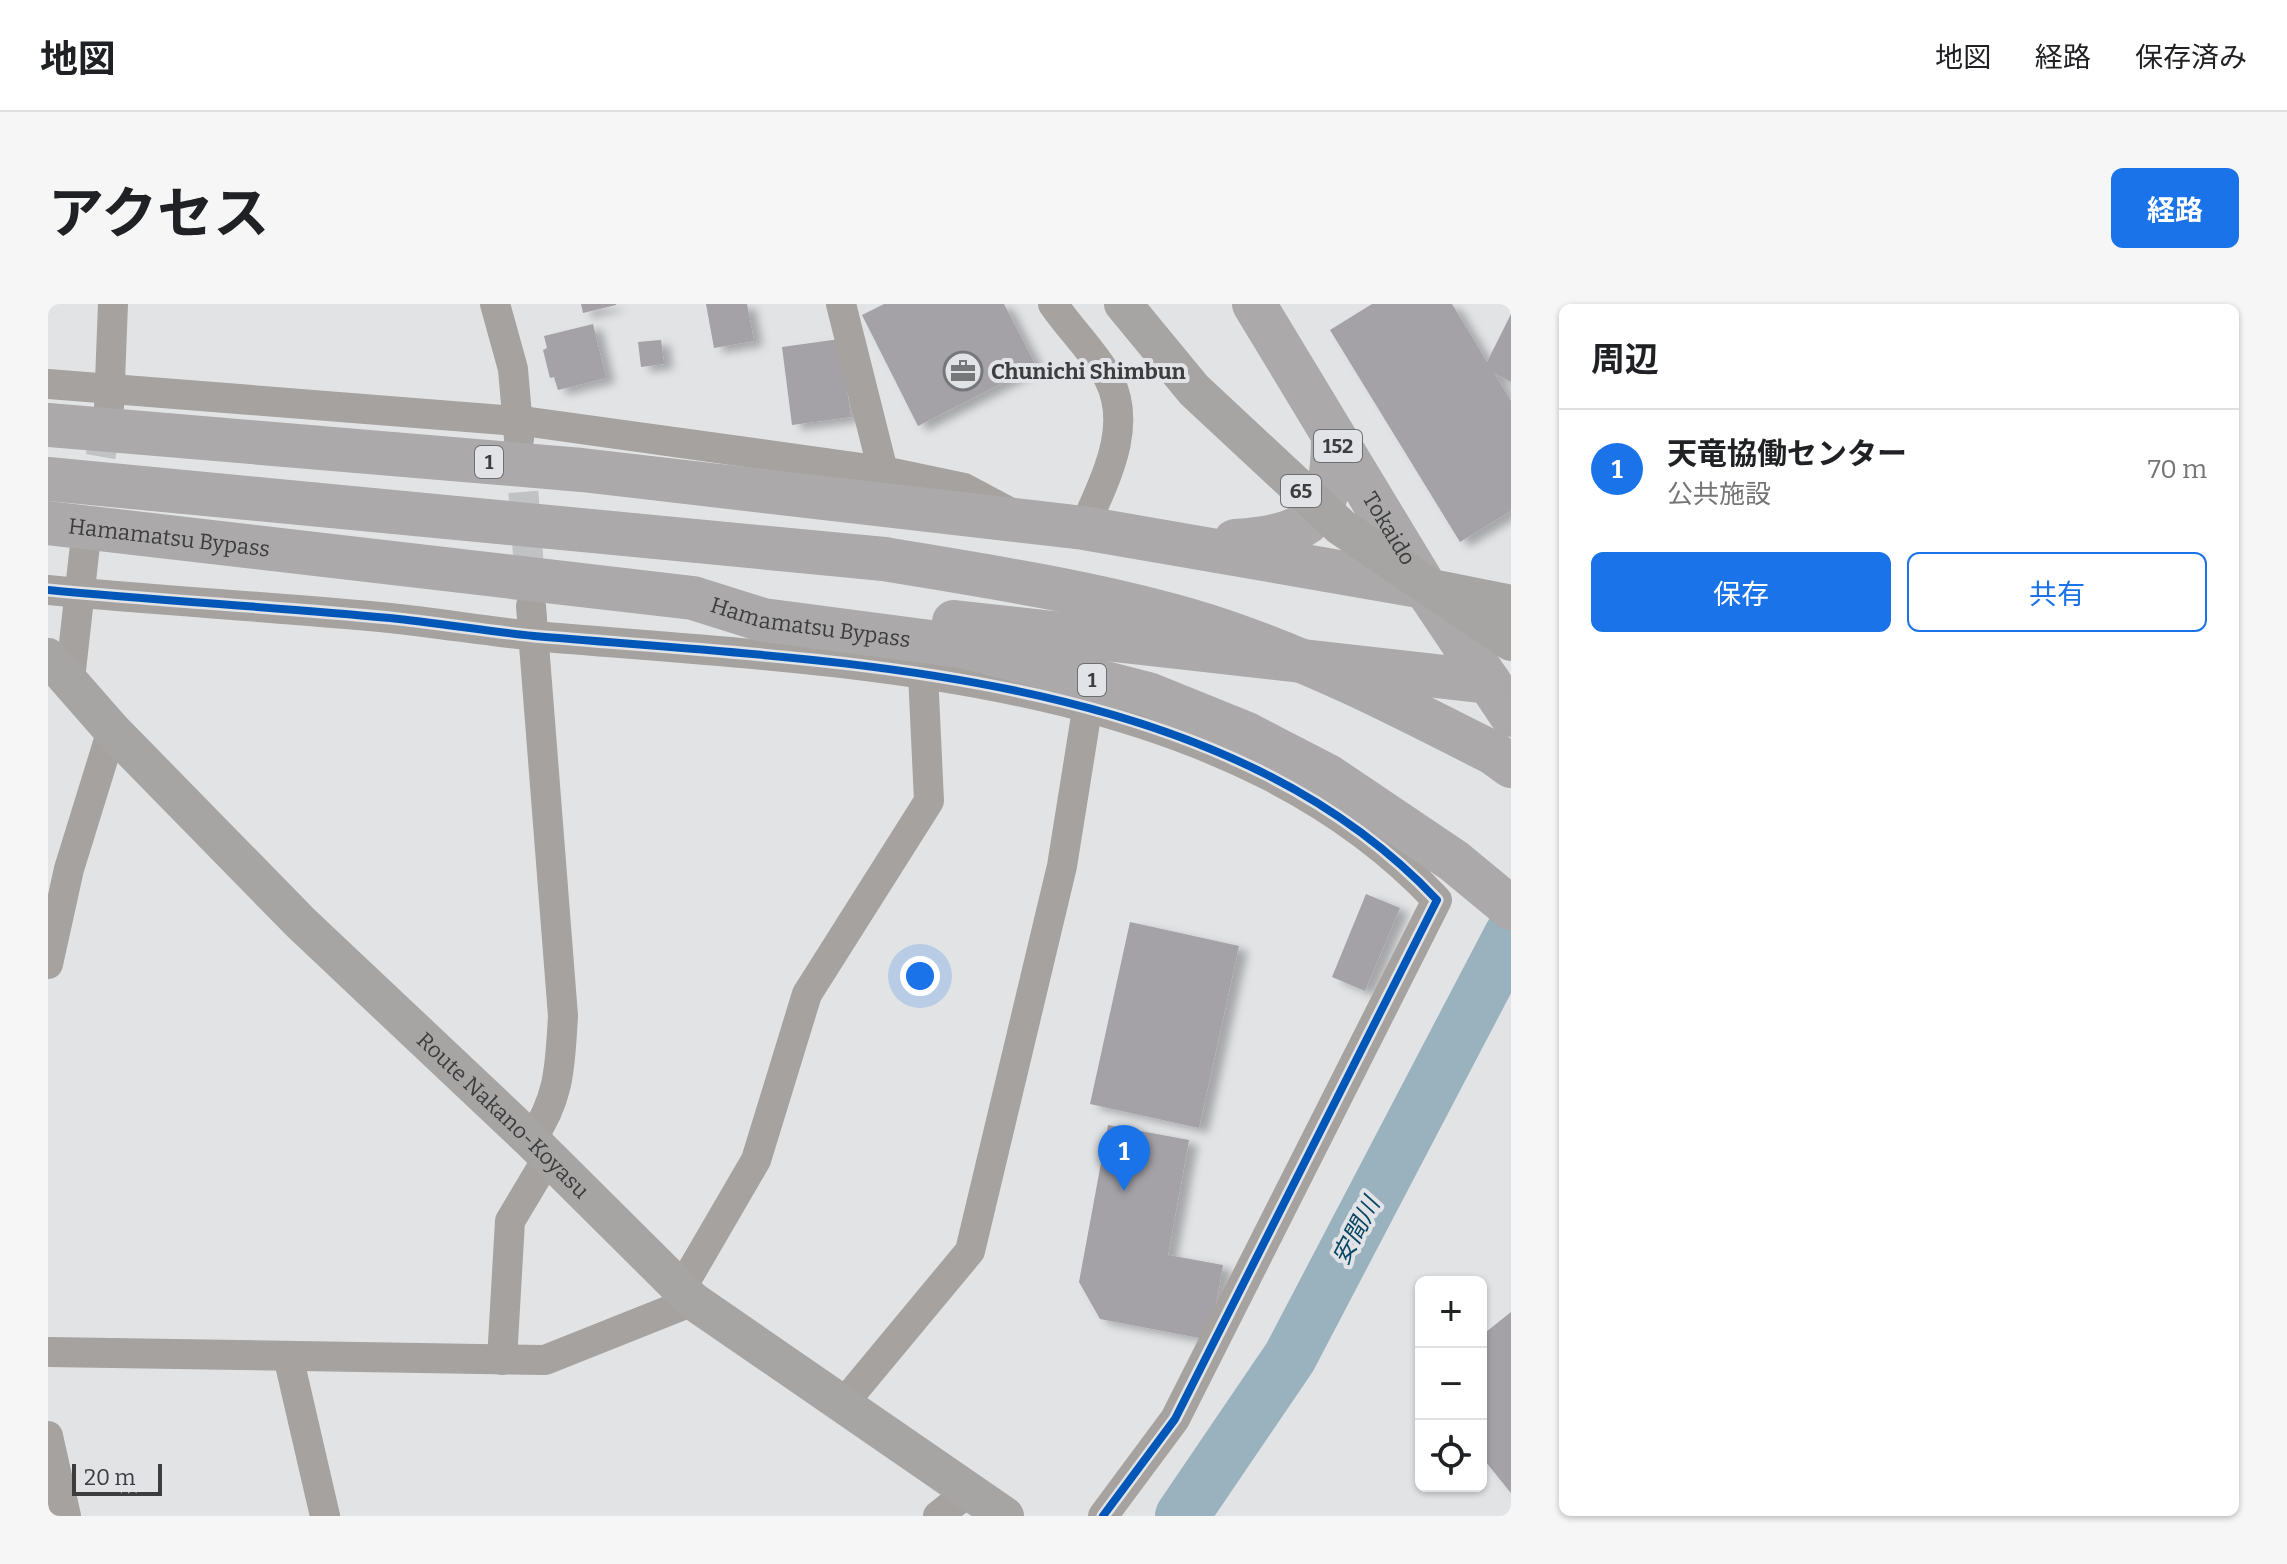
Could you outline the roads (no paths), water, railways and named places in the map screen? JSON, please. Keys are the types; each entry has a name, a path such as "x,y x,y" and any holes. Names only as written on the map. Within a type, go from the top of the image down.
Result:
{"highway":[{"name":"Tokaido","path":"1254,304 1425,587 1504,693 1511,724"},
{"name":"1","path":"48,425 582,470 1025,521 1189,543 1425,587"},
{"name":"1","path":"1189,543 1271,539 1303,529 1319,511 1333,474 1333,438"},
{"name":"Hamamatsu Bypass","path":"48,479 884,559 1077,592 1205,625 1345,678 1493,753 1511,766"},
{"name":"Hamamatsu Bypass","path":"48,523 693,598 763,620 961,646 1148,694 1247,734 1328,776 1445,881 1511,908"},
{"name":"1","path":"693,598 1084,634 1504,693"}],"main road":[{"name":"65","path":"1123,304 1194,390 1341,527 1511,642"},
{"path":"1425,587 1511,604"},
{"name":"Route Nakano-Koyasu","path":"59,668 112,730 301,923 687,1295 1005,1516"}],"street":[{"path":"109,401 113,304"},
{"path":"495,304 513,369 519,431"},
{"path":"841,304 883,471"},
{"path":"1053,304 1109,380 1120,423 1110,467 1084,528"},
{"path":"48,384 109,401 519,431 883,471 964,488 1025,521"},
{"path":"59,668 63,591 85,545"},
{"path":"63,591 388,618 532,621 697,646 971,680 1184,738 1282,785 1362,832 1404,864 1445,881 1175,1419 1103,1516"},
{"path":"502,1360 510,1221 539,1150 560,1076 563,1016 532,621"},
{"path":"48,1352 545,1360 687,1295 756,1160 807,994 929,801 923,673"},
{"path":"843,1404 970,1251 1062,866 1087,710"},
{"path":"48,964 69,869 112,730"},
{"path":"288,1356 325,1516"},
{"path":"48,1436 66,1516"},
{"path":"938,1516 969,1491"}],"waterway":[{"name":"安間川","path":"1182,1516 1290,1357 1511,935"}],"tunnel":[{"path":"93,501 108,413"},
{"path":"520,447 531,595"}],"place":[{"name":"Chunichi Shimbun","path":"963,371"},
{"name":"天竜協働センター","path":"1124,1191"}]}
